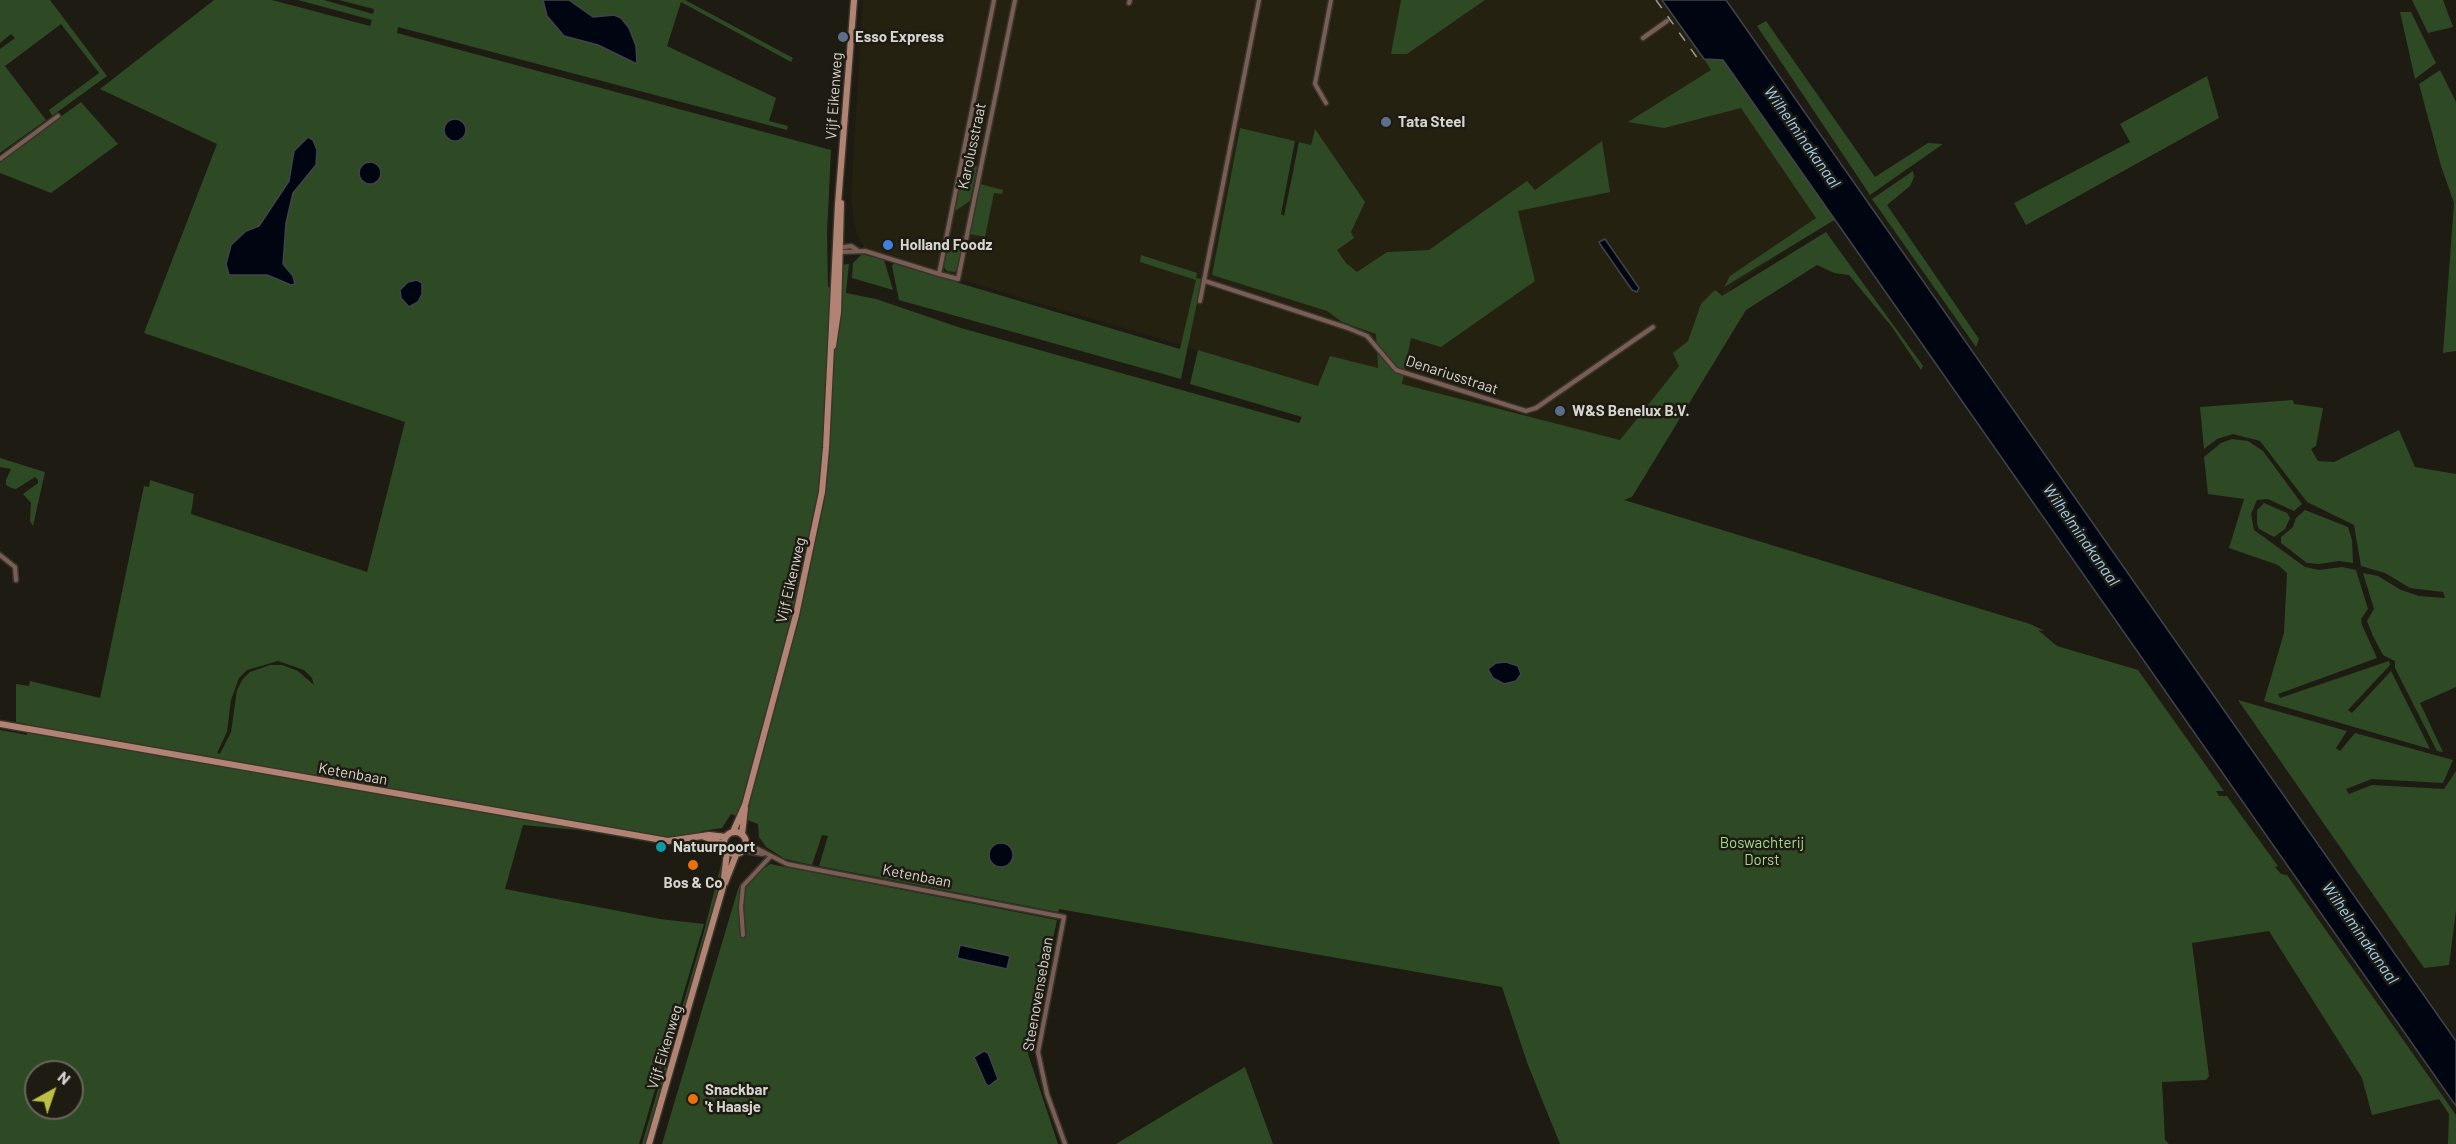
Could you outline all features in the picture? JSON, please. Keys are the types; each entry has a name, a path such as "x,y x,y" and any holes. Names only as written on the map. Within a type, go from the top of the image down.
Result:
{"main road":[{"name":"Vijf Eikenweg","path":"733,832 745,804 796,615 816,524 826,448 839,249 839,194 854,0"},
{"name":"Ketenbaan","path":"0,724 654,839 678,842 702,836 726,837"},
{"name":"Vijf Eikenweg","path":"742,834 745,804"},
{"path":"702,836 723,844 727,852 736,855 744,851 746,843 742,834 733,832 726,837 723,844"},
{"name":"Vijf Eikenweg","path":"723,886 727,852"},
{"name":"Vijf Eikenweg","path":"649,1144 723,886 736,855"}],"street":[{"name":"Karolusstraat","path":"994,0 939,274 958,279 1015,0"},
{"path":"1200,301 1259,0"},
{"path":"1326,103 1314,84 1331,0"},
{"path":"1643,38 1667,21"},
{"path":"0,159 58,116"},
{"path":"839,249 858,250 939,274"},
{"name":"Denariusstraat","path":"1205,281 1363,333 1396,370 1526,411 1536,408 1653,327"},
{"path":"0,555 15,567 16,580"},
{"name":"Ketenbaan","path":"746,843 787,864 1064,917"},
{"name":"Ketenbaan","path":"744,851 769,856"},
{"path":"743,936 741,907 743,886 769,856"},
{"name":"Steenovensebaan","path":"1064,917 1038,1052 1047,1094 1065,1144"}],"shaded area":[{"path":"863,0 1401,0 1392,54 1407,54 1485,0 1662,0 1704,59 1832,219 1733,286 1692,350 1620,440 1401,384 1429,250 1387,252 1357,272 1346,263 1337,250 1351,232 1314,130 1311,145 1240,129 1212,275 1328,311 1342,322 1376,334 1378,368 1319,386 955,278 864,247 856,233 851,198"}],"green space":[{"path":"0,0 50,0 107,76 52,116 49,110 99,73 61,24 5,66 46,120 0,153 0,49 15,38 11,34 0,43"},
{"name":"Boswachterij Dorst","path":"214,0 272,0 370,26 372,20 298,0 324,0 373,14 374,9 339,0 685,0 793,58 791,62 681,2 667,46 776,98 769,121 788,126 787,130 398,27 397,33 831,150 827,233 828,287 841,291 841,265 849,264 846,293 876,299 961,328 1299,423 1302,417 1190,384 1198,350 1318,386 1330,356 1378,368 1376,334 1342,322 1327,311 1212,275 1240,128 1295,141 1281,214 1284,216 1299,142 1311,145 1315,129 1365,202 1351,232 1354,238 1337,250 1346,263 1357,272 1387,252 1429,250 1527,181 1535,190 1602,141 1610,192 1518,211 1535,281 1441,347 1411,338 1402,384 1620,440 1679,366 1673,353 1688,341 1701,304 1715,290 1722,296 1826,232 1923,366 1921,370 1892,327 1849,275 1834,273 1817,265 1746,310 1632,497 1624,500 2030,624 2045,631 2038,630 2057,646 2138,670 2224,791 2216,791 2219,796 2227,796 2278,866 2275,867 2281,874 2287,875 2456,1115 2456,1144 2448,1144 2449,1114 2439,1099 2372,1115 2362,1078 2269,931 2192,943 2209,1076 2206,1080 2162,1082 2165,1140 2169,1144 1560,1144 1528,1065 1502,987 1059,909 1058,912 819,866 828,836 822,835 812,865 785,859 766,847 759,837 758,824 731,814 722,828 676,839 523,825 505,889 660,919 704,924 639,1144 0,1144 0,730 27,735 27,724 16,722 16,684 29,686 30,681 100,698 144,486 149,487 150,480 194,494 191,514 367,572 405,422 144,333 217,144 100,89","holes":["278,661 304,670 312,678 314,685 298,671 282,665 270,665 250,672 242,680 237,690 231,732 220,754 217,753 227,732 231,700 239,678 247,670"]},
{"path":"1401,0 1485,0 1407,54 1391,54"},
{"path":"2412,0 2443,0 2453,27 2428,33"},
{"path":"2400,12 2411,12 2436,63 2415,79"},
{"path":"1766,21 1875,177 1928,143 1943,144 1870,195 1757,26"},
{"path":"1704,59 1723,60 1836,219 1724,287 1730,276 1816,218 1741,108 1664,128 1628,122 1711,70"},
{"path":"2440,70 2456,102 2456,351 2443,353 2454,203 2441,166 2419,84"},
{"path":"2207,76 2219,118 2026,225 2014,203 2130,142 2120,124"},
{"path":"81,102 118,144 51,193 0,173 0,161"},
{"path":"967,151 977,167 970,201 955,211"},
{"path":"1913,171 1914,177 1910,186 1887,205 1979,339 1976,347 1872,199"},
{"path":"980,184 1003,190 1002,194 994,193 985,237 970,234"},
{"path":"964,235 957,269 955,272 947,271 944,267 948,245"},
{"path":"862,254 884,260 893,290 852,278 853,263"},
{"path":"1141,255 1197,273 1196,278 1202,279 1181,379 899,300 892,266 894,263 1180,349 1196,280 1140,262"},
{"path":"2293,400 2294,404 2323,408 2316,446 2311,449 2318,461 2334,462 2399,430 2415,467 2456,474 2456,687 2420,703 2443,752 2437,751 2395,668 2395,661 2383,655 2373,636 2367,621 2374,609 2363,573 2378,576 2401,590 2419,596 2445,598 2443,592 2410,588 2385,573 2361,566 2354,525 2307,502 2260,441 2233,434 2217,439 2204,449 2200,407"},
{"path":"2232,439 2248,441 2263,451 2302,504 2294,511 2268,499 2257,500 2251,514 2254,530 2305,567 2319,570 2342,567 2356,570 2368,609 2361,619 2362,625 2377,658 2278,694 2280,698 2389,661 2390,665 2348,710 2352,713 2391,671 2430,749 2264,701 2284,633 2287,573 2278,565 2229,548 2244,499 2208,494 2204,457 2221,443"},
{"path":"0,458 45,472 33,526 30,521 31,503 23,494 38,483 38,480 35,477 16,489 11,488 6,485 6,480 11,469 0,467"},
{"path":"2264,503 2287,513 2290,518 2285,529 2274,537 2259,529 2257,524 2257,510"},
{"path":"2305,510 2348,527 2352,540 2353,563 2339,561 2307,563 2281,543 2281,537 2293,527 2296,518"},
{"path":"2238,700 2347,731 2336,748 2340,751 2355,733 2453,760 2443,783 2372,779 2346,789 2349,794 2372,785 2444,789 2456,771 2456,910 2449,965 2424,968"},
{"path":"770,864 1057,920 1028,1054 1058,1144 662,1144 739,886"},
{"path":"721,865 724,866 723,875 697,973 646,1144 642,1144 702,939"},
{"path":"1245,1067 1273,1144 1116,1144 1202,1092"}],"water":[{"path":"543,0 569,0 593,17 614,15 621,18 629,28 636,46 637,64 598,45 564,36 547,16"},
{"name":"Wilhelminakanaal","path":"1662,0 1726,0 2456,1041 2456,1106 1723,60 1704,59"},
{"path":"455,119 463,122 466,130 463,138 455,141 447,138 444,130 447,122"},
{"path":"308,137 313,140 317,150 316,165 293,193 286,223 283,264 293,276 295,284 291,285 267,275 229,275 226,264 231,245 246,231 259,226 289,181 294,151"},
{"path":"370,162 378,165 381,173 378,181 370,184 362,181 359,173 362,165"},
{"path":"1605,239 1639,288 1637,292 1632,290 1600,244 1599,242"},
{"path":"417,280 422,283 422,294 418,302 409,307 401,298 400,290 408,282"},
{"path":"1506,662 1518,666 1521,674 1516,681 1504,684 1493,678 1488,669 1496,663"},
{"path":"1001,843 1006,844 1012,850 1012,860 1006,866 1001,867 996,866 990,860 989,855 990,850 996,844"},
{"path":"960,945 1010,956 1007,969 957,958"},
{"path":"984,1051 988,1053 998,1079 989,1086 974,1057"}],"railway":[{"path":"1656,0 1698,59"}],"place":[{"name":"Esso Express","path":"843,37"},
{"name":"Tata Steel","path":"1386,122"},
{"name":"Holland Foodz","path":"888,245"},
{"name":"W&S Benelux B.V.","path":"1560,411"},
{"name":"Natuurpoort","path":"661,847"},
{"name":"Bos & Co","path":"693,865"},
{"name":"Snackbar 't Haasje","path":"693,1099"}]}
